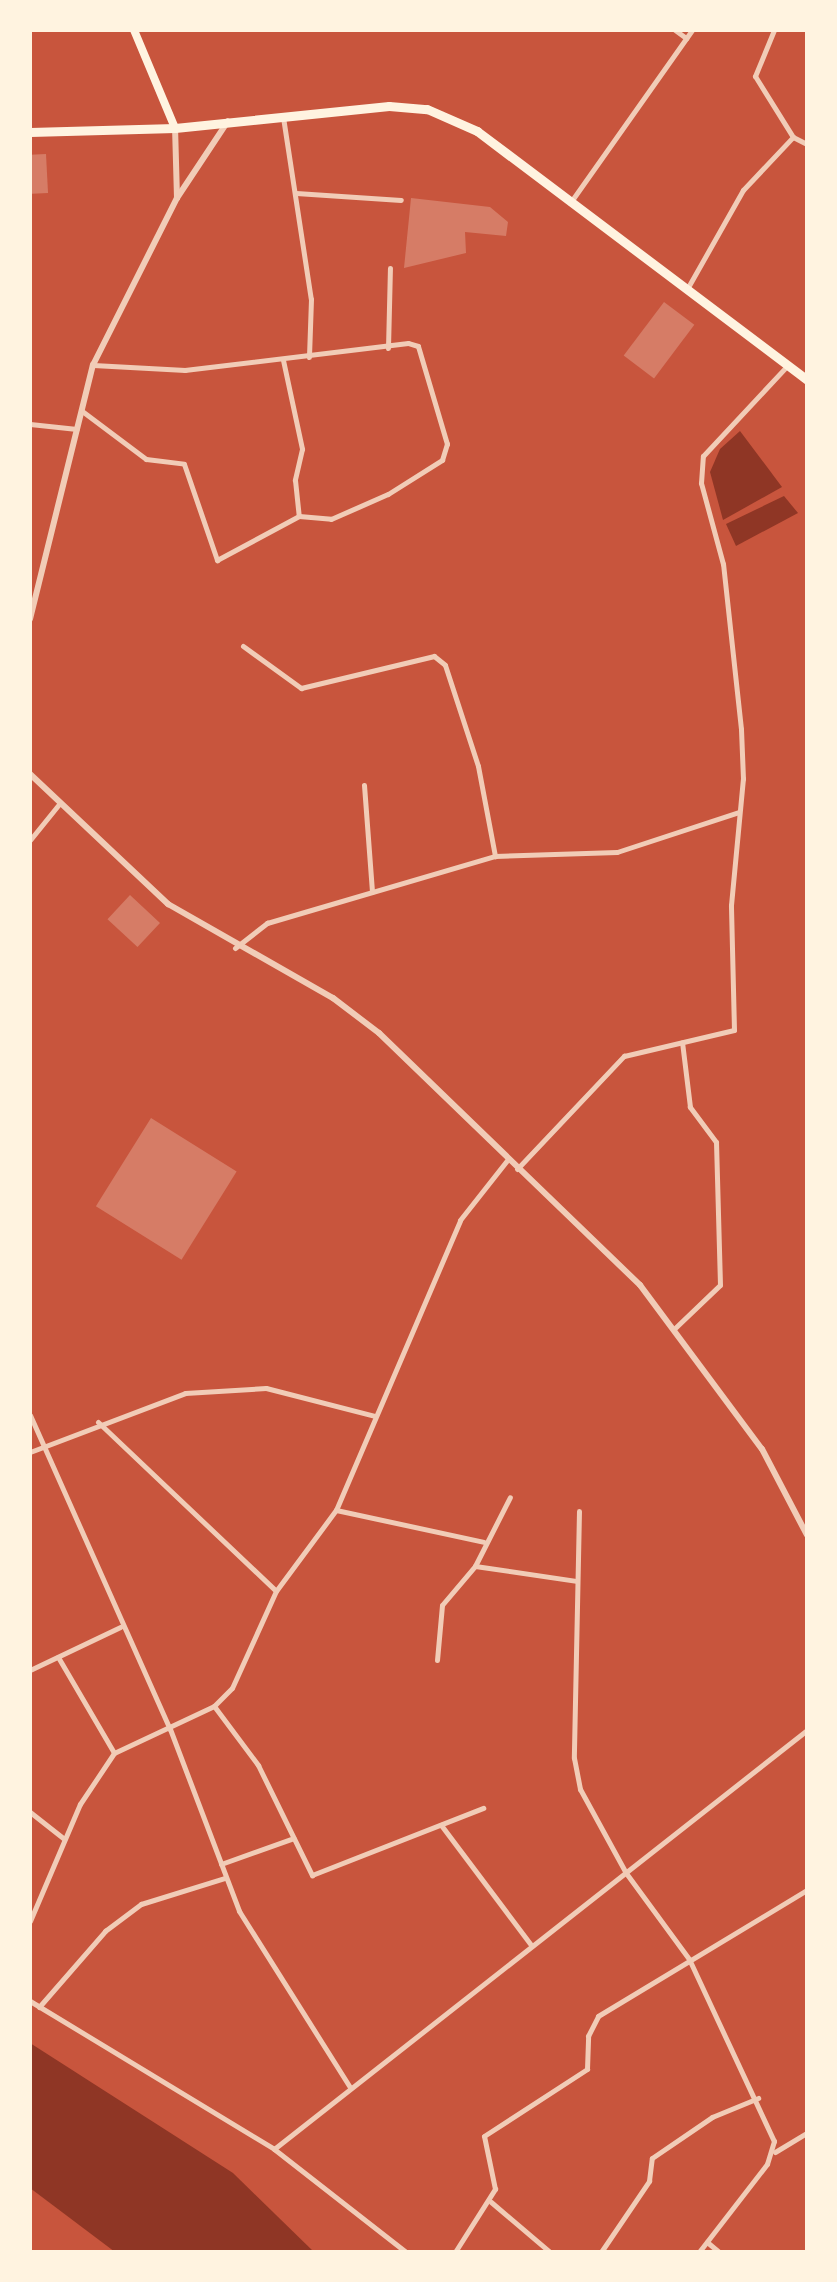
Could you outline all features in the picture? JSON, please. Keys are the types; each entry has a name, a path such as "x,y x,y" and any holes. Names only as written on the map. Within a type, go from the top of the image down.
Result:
{"main road":[{"path":"134,30 175,128"},
{"path":"30,132 175,128 282,114 427,109 478,131 807,380"}],"street":[{"path":"675,30 686,38"},
{"path":"570,203 692,30"},
{"path":"774,30 755,76 793,136 807,144"},
{"path":"282,114 311,300 309,357"},
{"path":"30,618 93,365 177,198 229,120"},
{"path":"175,128 177,198"},
{"path":"686,291 743,190 793,136"},
{"path":"296,193 400,200"},
{"path":"388,348 390,268"},
{"path":"82,412 146,459 184,464 217,560 300,516 331,518 442,460 447,444 418,346 408,343 184,370 93,365"},
{"path":"283,360 302,450 295,480 300,516"},
{"path":"517,1169 607,1068 624,1056 734,1030 731,906 741,729 723,564 702,483 703,456 788,366"},
{"path":"30,424 77,429"},
{"path":"243,646 301,688 434,656 445,665 478,766 495,856"},
{"path":"30,774 168,904 235,948 333,998 379,1033 508,1159 676,1328 762,1449 807,1535"},
{"path":"364,786 372,892"},
{"path":"30,840 59,804"},
{"path":"235,948 267,924 495,856 616,852 739,812"},
{"path":"676,1328 720,1285 716,1142 690,1106 682,1042"},
{"path":"30,1920 64,1838 114,1753 214,1706 232,1688 276,1592 336,1510 460,1220 508,1159"},
{"path":"30,1452 98,1422 184,1392 266,1388 375,1416"},
{"path":"30,1416 46,1444 120,1627 170,1729 225,1878 350,2087"},
{"path":"98,1422 276,1592"},
{"path":"437,1660 442,1605 475,1566 510,1497"},
{"path":"336,1510 486,1542"},
{"path":"578,1511 574,1758 591,1815 626,1873 689,1959 758,2098 774,2152"},
{"path":"475,1566 576,1581"},
{"path":"30,1670 120,1627"},
{"path":"58,1657 114,1753"},
{"path":"214,1706 258,1765 312,1875 483,1808"},
{"path":"274,2149 807,1730"},
{"path":"30,1812 64,1838"},
{"path":"441,1825 531,1945"},
{"path":"220,1864 294,1838"},
{"path":"39,2007 105,1931 141,1904 225,1878"},
{"path":"454,2252 491,2202 495,2189 484,2136 579,2077 587,2068 588,2036 598,2016 807,1890"},
{"path":"30,2001 274,2149 406,2252"},
{"path":"601,2252 650,2181 652,2158 712,2117 758,2098"},
{"path":"699,2252 774,2152 807,2134"},
{"path":"491,2202 550,2252"},
{"path":"707,2242 719,2252"}],"shaded area":[{"path":"740,431 782,487 723,520 710,472 720,449"},
{"path":"784,496 798,513 736,546 726,524"},
{"path":"30,2043 233,2173 314,2252 115,2252 30,2188"}],"building":[{"path":"46,154 48,193 32,194 30,155"},
{"path":"411,198 490,207 508,222 506,236 465,232 466,253 404,268"},
{"path":"664,302 694,325 654,378 624,356"},
{"path":"130,895 160,923 137,947 107,919"},
{"path":"151,1118 237,1172 182,1260 96,1206"}]}
